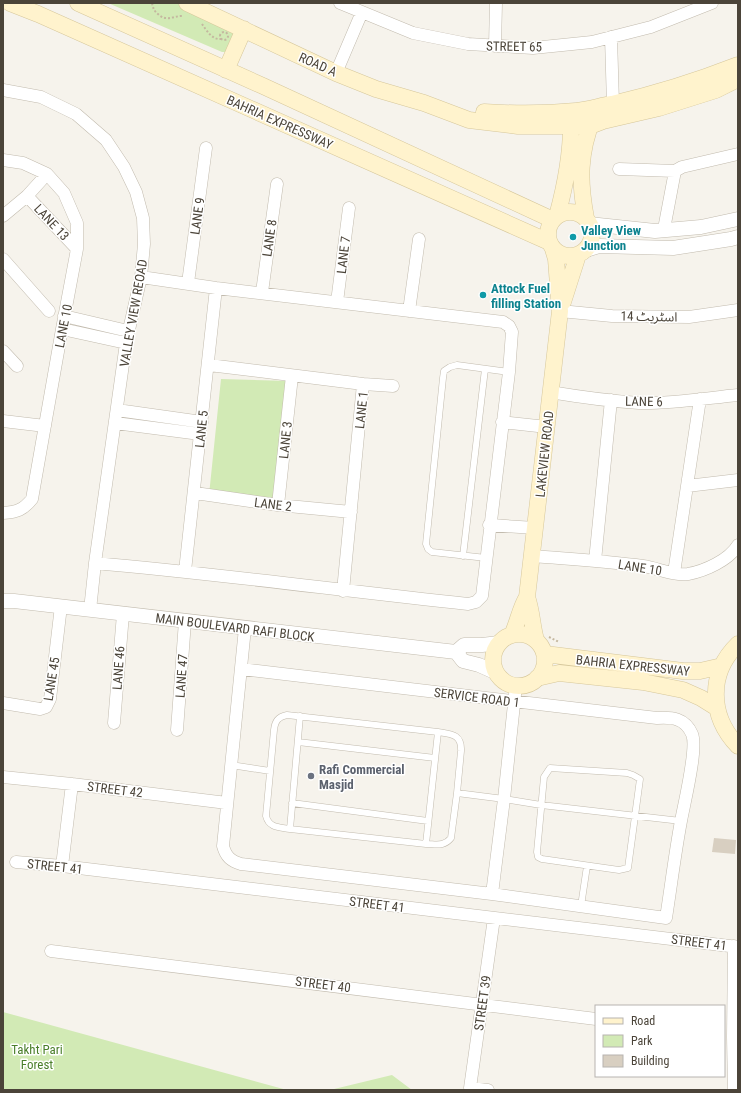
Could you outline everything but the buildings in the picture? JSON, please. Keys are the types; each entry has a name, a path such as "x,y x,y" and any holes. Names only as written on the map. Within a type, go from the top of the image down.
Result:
{"main road":[{"name":"BAHRIA EXPRESSWAY","path":"10,3 116,49 551,245"},
{"name":"BAHRIA EXPRESSWAY","path":"78,3 555,218"},
{"name":"ROAD A","path":"186,9 244,29 336,73 376,89 424,103 469,120 518,126 590,126 603,121 659,108 716,90 738,79"},
{"path":"116,49 127,24"},
{"path":"226,70 244,29"},
{"path":"453,113 471,111 517,114 570,111 605,105 675,88 702,80 738,65"},
{"path":"551,245 558,253 564,256 572,257 582,252 591,242 592,233 581,194 581,170 584,146 590,126 605,105"},
{"path":"560,311 556,258 548,231 555,218 566,180 570,157 570,111"},
{"path":"555,218 569,212 575,213 588,221"},
{"path":"560,311 582,252"},
{"name":"LAKEVIEW ROAD","path":"527,597 533,556 560,311"},
{"path":"505,639 527,635 536,640 542,646 545,654 544,667 537,678 528,684 516,685 505,681 497,673 493,660 495,651 518,619 522,604 527,597"},
{"path":"527,597 536,640"},
{"path":"738,644 728,654 722,666 717,680 716,694 717,708 724,728 738,746"},
{"name":"BAHRIA EXPRESSWAY","path":"545,654 683,671 700,671 722,666"},
{"name":"BAHRIA EXPRESSWAY","path":"537,678 559,673 643,682 683,690 701,698 717,708"}],"street":[{"name":"STREET 65","path":"340,3 413,33 468,44 533,48 592,42 651,27 712,3"},
{"path":"495,46 496,3"},
{"path":"336,73 362,12"},
{"path":"605,105 611,37"},
{"name":"VALLEY VIEW REOAD","path":"3,90 41,97 76,114 106,140 124,167 136,192 143,218 144,244 141,277 127,337 95,563 90,610"},
{"name":"LANE 9","path":"188,283 206,148"},
{"path":"619,169 674,171 682,167 738,154"},
{"name":"LANE 10","path":"3,160 24,163 47,174 64,194 77,223 77,249 32,499 26,506 15,512 3,513"},
{"path":"664,229 674,171"},
{"path":"3,216 27,196 47,174"},
{"name":"LANE 8","path":"262,292 277,184"},
{"name":"LANE 13","path":"27,196 77,249"},
{"name":"LANE 7","path":"337,302 349,208"},
{"path":"588,221 655,231 664,229 701,227 738,219"},
{"path":"582,252 599,246 673,248 738,237"},
{"path":"409,311 419,239"},
{"path":"3,259 48,311"},
{"path":"95,563 185,571 343,591 468,604 476,602 482,596 512,332 509,326 503,322 262,292 216,288 141,277"},
{"name":"LANE 5","path":"185,571 216,288"},
{"name":"اسٹریٹ 14","path":"560,311 612,316 689,317 738,310"},
{"path":"64,316 127,337"},
{"path":"62,329 127,337"},
{"path":"3,351 17,366"},
{"name":"LANE 1","path":"208,364 363,384 343,591"},
{"name":"LANE 3","path":"278,505 292,376"},
{"path":"363,384 393,386"},
{"name":"LANE 6","path":"550,392 586,398 641,403 738,395"},
{"path":"674,574 700,399"},
{"path":"596,561 612,400"},
{"path":"117,410 202,422"},
{"path":"3,421 45,426"},
{"path":"115,422 200,434"},
{"path":"502,422 547,426"},
{"path":"687,486 738,480"},
{"name":"LANE 2","path":"194,493 278,505 351,512"},
{"path":"489,525 535,528"},
{"name":"LANE 10","path":"533,556 645,566 674,574 688,574 718,564 738,546"},
{"name":"MAIN BOULEVARD RAFI BLOCK","path":"6,600 456,652"},
{"name":"LANE 45","path":"3,703 40,709 46,707 50,699 60,606"},
{"name":"LANE 46","path":"114,723 123,614"},
{"name":"LANE 47","path":"177,730 185,621"},
{"path":"245,628 223,846 225,854 234,862 492,894 666,918 681,821"},
{"path":"497,673 479,665 463,661 456,652 464,645 482,645 505,639"},
{"name":"SERVICE ROAD 1","path":"241,669 657,718 671,717 684,722 692,735 694,747 681,821"},
{"path":"492,894 516,685"},
{"name":"STREET 42","path":"3,777 227,803"},
{"path":"62,866 72,784"},
{"name":"STREET 41","path":"16,862 62,866 736,946"},
{"name":"STREET 39","path":"488,1090 470,1088 494,918"},
{"path":"734,1090 728,1036 736,946"},
{"name":"STREET 40","path":"51,951 595,1018"}],"lane":[{"path":"486,558 432,552 428,549 426,544 442,386 444,371 457,365 508,372"},
{"path":"463,556 484,369"},
{"path":"280,716 300,716 438,732 455,736 459,739 461,745 451,838 447,843 443,845 426,844 290,829 276,827 268,822 266,816 275,724 280,716"},
{"path":"290,829 300,716"},
{"path":"426,844 438,732"},
{"path":"298,742 435,758"},
{"path":"231,765 270,771"},
{"path":"550,768 627,774 634,775 640,779 628,868 619,870 542,859 538,857 537,852 541,805 544,777 550,768"},
{"path":"457,793 541,805 681,821"},
{"path":"292,804 428,821"},
{"path":"581,906 587,866"}],"path":[{"path":"152,3 154,10 163,18 168,19 178,16 186,9"},
{"path":"200,22 211,36 217,40 224,40 227,38 227,33 221,33 221,39"}],"green space":[{"path":"108,3 179,3 236,31 226,52 222,52"},
{"path":"221,379 290,381 275,503 209,495"},
{"name":"Takht Pari Forest","path":"3,1012 287,1090 3,1090"},
{"path":"392,1075 412,1090 330,1090"}],"place":[{"name":"Valley View Junction","path":"573,237"},
{"name":"Attock Fuel filling Station","path":"483,295"},
{"name":"Rafi Commercial Masjid","path":"311,776"}]}
